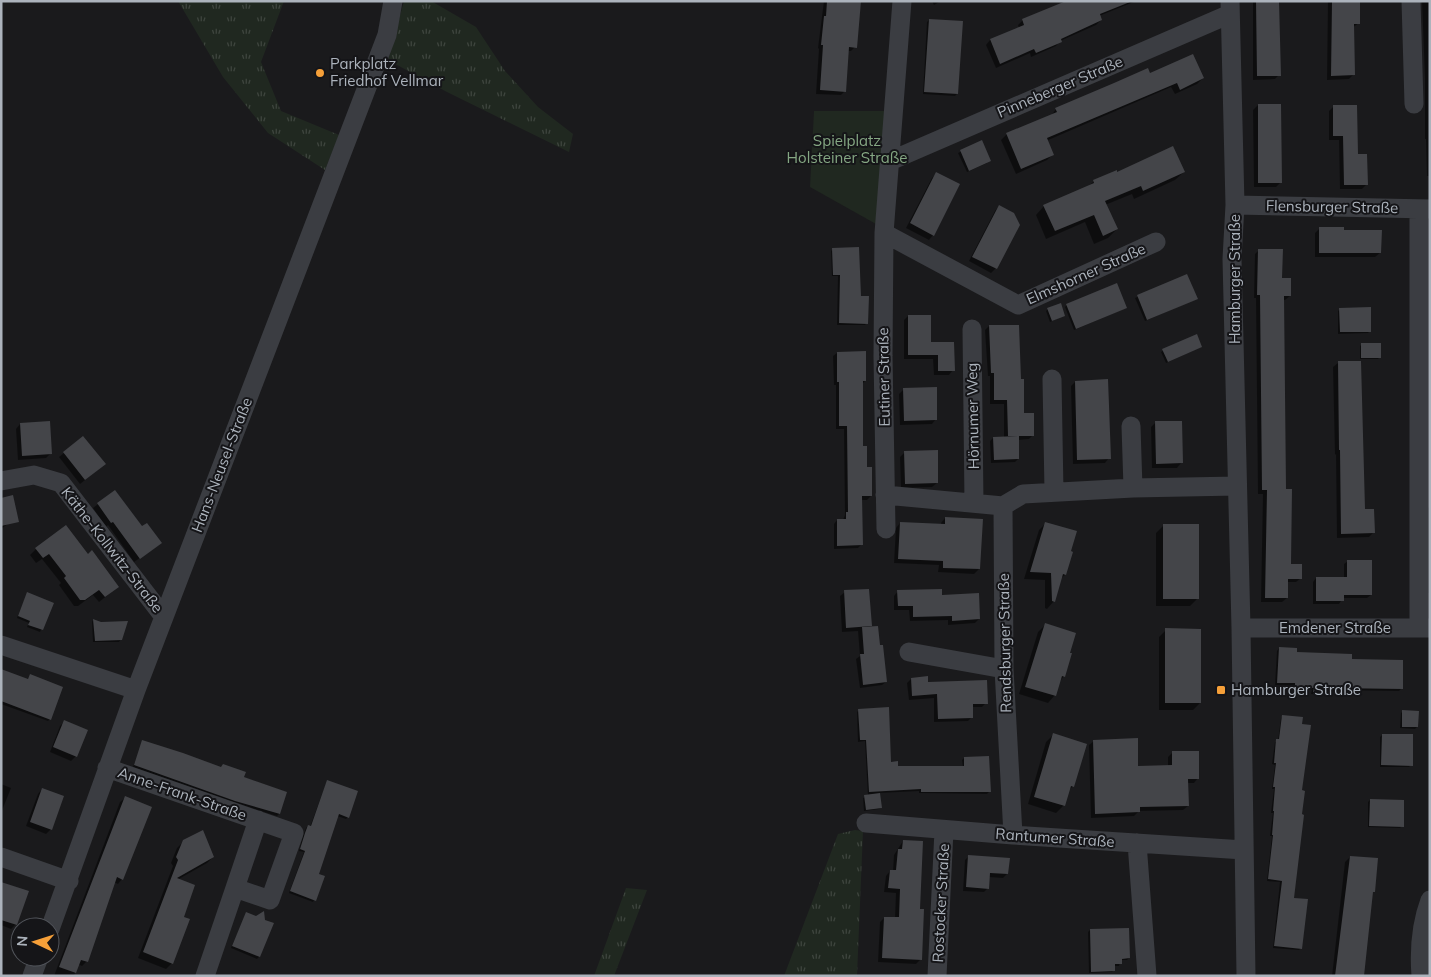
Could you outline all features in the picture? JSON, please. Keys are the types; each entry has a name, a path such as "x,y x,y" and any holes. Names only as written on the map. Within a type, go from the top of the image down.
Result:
{"street":[{"name":"Hans-Neusel-Straße","path":"55,917 136,690 387,35 393,1"},
{"name":"Eutiner Straße","path":"886,529 883,259 902,1"},
{"path":"1411,1 1414,104"},
{"name":"Pinneberger Straße","path":"890,161 1230,7"},
{"name":"Hamburger Straße","path":"1230,7 1235,205 1232,259 1241,628 1246,976"},
{"name":"Flensburger Straße","path":"1235,205 1424,209"},
{"path":"1424,209 1424,628"},
{"name":"Elmshorner Straße","path":"884,233 1018,305 1156,242"},
{"name":"Hörnumer Weg","path":"972,329 974,503"},
{"path":"1052,379 1054,492"},
{"path":"1131,426 1134,488"},
{"name":"Käthe-Kollwitz-Straße","path":"1,481 34,475 61,483 164,617"},
{"path":"885,495 1003,506 1023,494 1134,488 1237,486"},
{"name":"Rendsburger Straße","path":"1003,506 1004,669 1013,835"},
{"name":"Emdener Straße","path":"1241,628 1424,628"},
{"path":"1,645 136,690"},
{"path":"908,652 1004,669"},
{"name":"Anne-Frank-Straße","path":"107,768 294,833 270,900 235,888"},
{"name":"Anne-Frank-Straße","path":"205,976 258,820"},
{"name":"Rantumer Straße","path":"866,823 1244,850"},
{"name":"Rostocker Straße","path":"938,976 944,830"},
{"path":"1137,843 1147,976"},
{"path":"1,857 69,881"},
{"path":"1421,976 1419,954 1425,913 1430,900"}],"green space":[{"path":"178,1 284,1 261,62 281,111 339,135 325,170 268,133 223,77"},
{"path":"404,1 431,1 476,27 505,71 538,107 573,134 569,152 447,92 388,60"},
{"name":"Spielplatz Holsteiner Straße","path":"814,111 885,111 876,224 810,187"},
{"path":"855,830 863,831 857,976 784,976 838,834"},
{"path":"626,888 647,890 614,976 594,976"}],"building":[{"path":"827,1 861,1 857,48 849,47 846,92 820,90 823,45 821,45"},
{"path":"1066,1 1130,2 1100,14 1102,20 1061,39 1062,42 1036,53 1034,49 1000,64 990,39 1024,25 1022,19"},
{"path":"1256,1 1279,1 1281,76 1257,76"},
{"path":"1332,1 1360,1 1360,24 1354,24 1355,75 1331,76"},
{"path":"929,19 963,21 958,94 924,92"},
{"path":"1193,54 1204,78 1180,90 1177,83 1047,138 1054,155 1021,169 1006,133 1057,112 1055,108 1148,68 1150,73"},
{"path":"1258,104 1281,104 1282,183 1258,183"},
{"path":"1333,105 1357,105 1358,154 1367,154 1368,185 1344,185 1343,136 1333,136"},
{"path":"982,140 991,161 969,171 960,150"},
{"path":"1173,146 1185,172 1143,191 1141,186 1105,201 1118,229 1103,236 1094,215 1055,231 1043,205 1094,183 1093,180 1117,170 1117,172"},
{"path":"936,172 960,184 934,236 910,223"},
{"path":"999,205 1014,213 1020,225 997,269 972,257"},
{"path":"1319,227 1344,227 1344,230 1382,230 1381,253 1319,253"},
{"path":"859,247 861,296 869,296 868,324 839,323 840,275 833,275 832,248"},
{"path":"1258,249 1283,249 1282,278 1291,278 1291,296 1284,296 1286,489 1292,489 1291,564 1302,564 1302,579 1288,579 1288,598 1265,598 1267,490 1262,490 1260,295 1257,295"},
{"path":"1187,274 1198,299 1147,320 1137,295"},
{"path":"1117,283 1127,308 1076,329 1066,304"},
{"path":"1061,303 1065,316 1052,321 1047,308"},
{"path":"1371,307 1371,332 1340,332 1339,308"},
{"path":"908,315 931,315 931,342 954,342 955,371 938,371 938,355 908,355"},
{"path":"989,325 1019,325 1021,379 1024,379 1024,413 1034,413 1034,436 1008,436 1007,400 994,400 994,373 991,373"},
{"path":"1197,334 1202,347 1168,362 1162,349"},
{"path":"1361,343 1381,343 1381,358 1361,358"},
{"path":"866,351 866,381 863,381 863,446 867,446 867,467 872,467 872,496 862,496 863,545 837,546 837,519 846,519 846,512 848,512 847,426 839,426 837,352"},
{"path":"1338,361 1361,361 1365,509 1374,509 1375,533 1341,534"},
{"path":"1108,379 1111,459 1077,460 1075,381"},
{"path":"937,387 937,420 904,421 903,388"},
{"path":"50,421 52,454 22,456 20,423"},
{"path":"1155,421 1182,421 1183,463 1156,464"},
{"path":"83,436 106,464 85,480 63,452"},
{"path":"1019,436 1019,459 994,460 993,437"},
{"path":"938,450 938,483 905,484 904,451"},
{"path":"115,490 142,526 147,523 162,543 140,559 97,503"},
{"path":"13,495 19,522 1,526 1,498"},
{"path":"945,517 983,519 980,569 943,568 943,561 898,559 900,522 945,524"},
{"path":"1045,522 1077,531 1066,575 1063,574 1055,602 1052,601 1051,573 1030,572"},
{"path":"1163,524 1199,524 1199,599 1163,599"},
{"path":"66,525 88,554 92,550 119,587 105,597 99,590 85,600 80,600 64,578 66,576 49,554 43,558 35,548"},
{"path":"1347,560 1372,560 1372,595 1344,595 1344,601 1316,601 1316,577 1347,577"},
{"path":"869,589 872,626 846,628 844,590"},
{"path":"942,589 942,595 979,593 980,619 952,621 952,616 913,617 913,606 898,606 897,590"},
{"path":"27,592 54,603 43,630 28,625 30,621 18,616"},
{"path":"93,619 101,622 128,621 122,640 95,641"},
{"path":"1045,623 1076,633 1065,677 1062,676 1056,696 1025,687"},
{"path":"878,626 880,645 883,645 887,682 863,685 860,654 864,654 862,627"},
{"path":"1165,628 1201,629 1201,703 1165,703"},
{"path":"1279,647 1297,648 1297,652 1352,654 1352,659 1403,660 1403,689 1332,688 1332,693 1313,692 1314,688 1295,687 1295,683 1277,683"},
{"path":"1,669 28,679 30,674 63,687 51,720 1,701"},
{"path":"928,676 928,682 987,680 988,704 973,704 973,718 938,719 937,694 912,696 911,678"},
{"path":"889,707 891,762 898,761 898,766 964,766 964,757 989,756 991,792 921,792 921,789 869,792 866,740 860,740 858,709"},
{"path":"1402,710 1419,711 1418,727 1402,727"},
{"path":"1282,715 1303,717 1302,724 1311,725 1302,790 1305,791 1302,814 1304,815 1294,898 1308,899 1302,949 1274,946 1282,881 1268,879 1273,835 1276,739 1279,739"},
{"path":"64,720 88,730 77,757 53,747"},
{"path":"1053,733 1087,744 1074,787 1071,786 1065,806 1034,797"},
{"path":"1382,734 1413,734 1413,766 1381,765"},
{"path":"1138,738 1138,766 1172,765 1172,751 1199,751 1199,779 1188,779 1189,806 1140,807 1140,812 1095,814 1093,740"},
{"path":"142,740 221,767 223,764 246,772 244,777 287,792 280,814 235,801 134,765"},
{"path":"327,780 358,791 349,818 339,814 319,874 325,876 316,901 290,891 305,851 300,849 305,833 308,825 311,826"},
{"path":"42,788 64,796 52,830 30,822"},
{"path":"880,793 882,808 866,810 864,795"},
{"path":"125,796 152,807 123,880 117,877 88,962 81,960 76,973 59,967"},
{"path":"1370,799 1404,800 1404,827 1369,826"},
{"path":"203,830 214,857 177,878 195,885 184,917 190,919 173,964 143,952 178,860 176,857 183,840"},
{"path":"903,840 923,841 920,909 924,909 922,960 882,958 884,917 899,917 900,889 888,888 890,870 896,870 898,849 902,849"},
{"path":"968,855 1010,858 1008,874 990,873 989,889 966,887"},
{"path":"1350,856 1378,858 1375,892 1373,892 1364,976 1335,976"},
{"path":"1,882 29,891 20,917 10,917 10,923 1,920"},
{"path":"264,911 265,920 274,923 260,957 232,946 246,912 256,916"},
{"path":"1129,928 1130,958 1122,959 1122,964 1115,964 1115,971 1091,972 1090,929"}],"place":[{"name":"Parkplatz Friedhof Vellmar","path":"320,73"},
{"name":"Hamburger Straße","path":"1221,690"}]}
